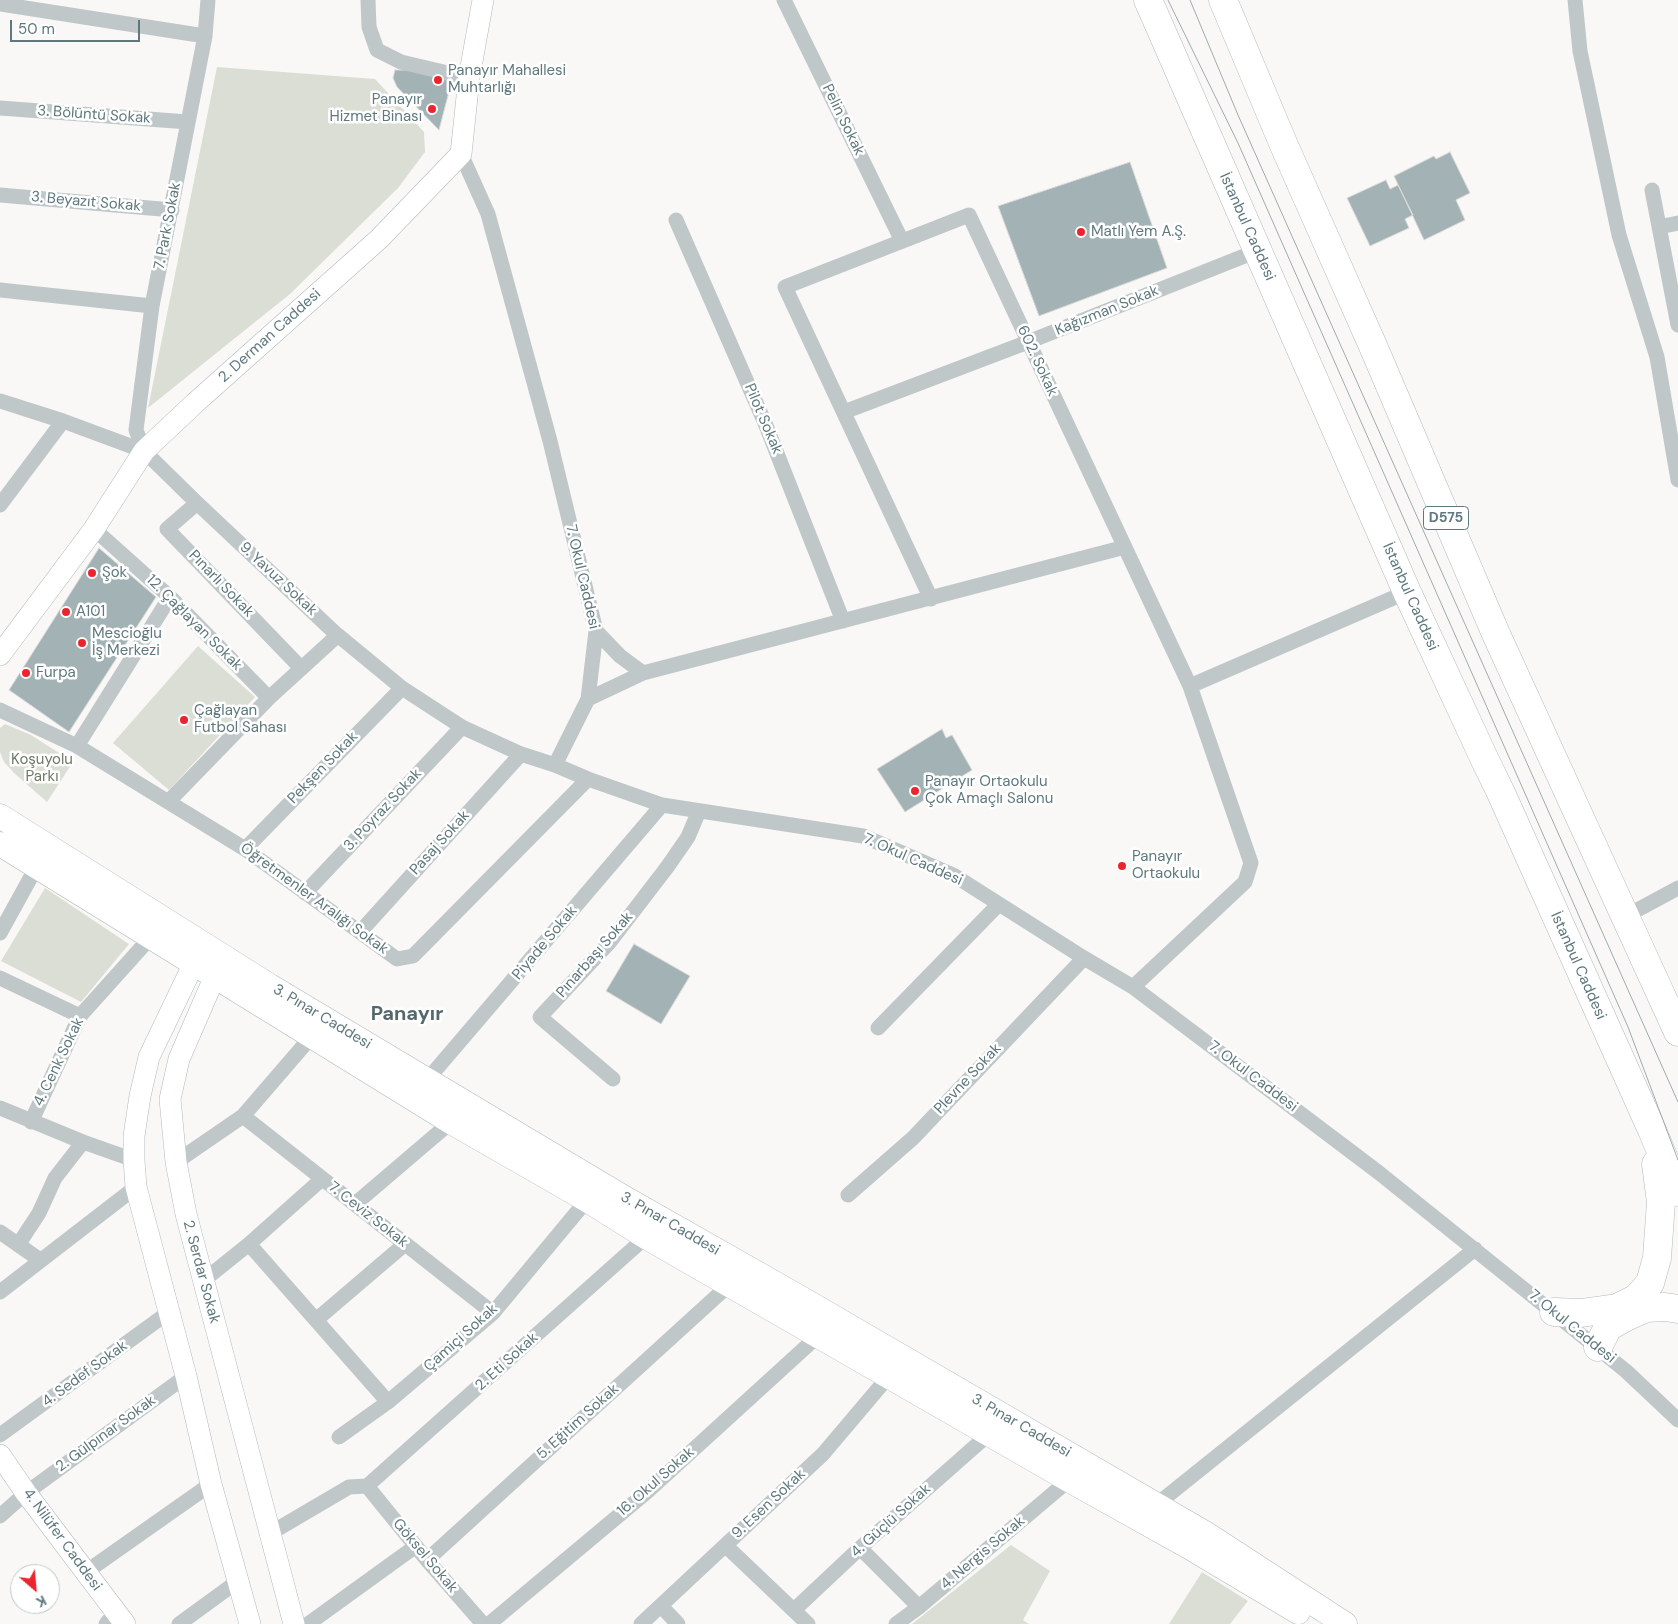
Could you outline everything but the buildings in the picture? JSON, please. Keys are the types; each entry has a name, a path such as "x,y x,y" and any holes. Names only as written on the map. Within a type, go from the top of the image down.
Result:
{"highway":[{"name":"İstanbul Caddesi","path":"1148,0 1407,592 1501,793 1678,1192"},
{"name":"D575","path":"1224,0 1283,143 1373,346 1496,634 1678,1032"},
{"path":"1554,1312 1581,1313 1616,1308 1636,1298 1650,1283 1657,1258 1661,1202 1652,1130"},
{"path":"1576,1330 1599,1331 1603,1337 1626,1317 1646,1308 1665,1307 1678,1309"}],"main road":[{"path":"461,154 469,78 484,0"},
{"name":"2. Derman Caddesi","path":"0,655 94,529 144,451 379,239 461,154"},
{"name":"3. Pınar Caddesi","path":"0,816 270,986 623,1198 808,1302 1205,1533 1345,1624"},
{"name":"3. Pınar Caddesi","path":"0,844 150,937 205,965 312,1036 451,1122 587,1200 729,1285 1069,1480 1190,1547 1318,1624"},
{"path":"183,931 205,965"},
{"path":"250,1624 211,1484 186,1376 136,1187 134,1136 138,1104 150,1058 205,965 221,958 270,986"},
{"name":"2. Serdar Sokak","path":"205,965 170,1099 176,1162 186,1214 203,1281 294,1624"},
{"name":"4. Nilüfer Caddesi","path":"0,1455 26,1493 86,1572 115,1620"}],"street":[{"name":"7. Park Sokak","path":"144,451 136,430 152,306 205,36 208,0"},
{"path":"368,0 369,27 377,50 401,62 469,78"},
{"name":"Pelin Sokak","path":"784,0 902,241"},
{"path":"1574,0 1580,51 1617,225 1657,357 1678,480"},
{"path":"0,4 50,5 205,36"},
{"name":"3. Bölüntü Sokak","path":"0,108 188,122"},
{"name":"7. Okul Caddesi","path":"461,154 488,214 550,441 596,631 588,699 555,765 588,779 662,805 864,836 955,876 1133,987 1378,1172 1576,1330"},
{"path":"1652,190 1678,324"},
{"name":"3. Beyazıt Sokak","path":"0,195 172,210"},
{"name":"602. Sokak","path":"844,412 785,286 968,215 1190,686 1252,863 1245,882 1133,987"},
{"name":"Pilot Sokak","path":"676,220 765,423 843,621"},
{"path":"1659,227 1678,222"},
{"name":"Kağızman Sokak","path":"844,412 1028,342 1257,251"},
{"path":"0,290 152,306"},
{"name":"9. Yavuz Sokak","path":"0,401 63,421 144,451 196,503 338,635 402,688 462,727 521,754 555,765"},
{"path":"844,412 931,599"},
{"path":"0,505 63,421"},
{"name":"Pınarlı Sokak","path":"196,503 168,529 301,668"},
{"name":"12. Çağlayan Sokak","path":"94,529 170,597 269,698"},
{"path":"588,699 643,672 931,599 1125,547"},
{"path":"1190,686 1407,592"},
{"path":"77,746 170,597"},
{"path":"596,631 620,656 643,672"},
{"path":"168,802 269,698 338,635"},
{"name":"Pekşen Sokak","path":"245,849 402,688"},
{"name":"Öğretmenler Aralığı Sokak","path":"0,710 77,746 245,849 397,959 413,956 588,779"},
{"name":"3. Poyraz Sokak","path":"305,893 462,727"},
{"name":"Pasaj Sokak","path":"360,932 521,754"},
{"name":"Piyade Sokak","path":"427,1080 662,805"},
{"name":"Pınarbaşı Sokak","path":"613,1079 540,1017 609,943 627,920 688,838 699,811"},
{"path":"0,933 37,866"},
{"path":"1626,916 1678,888"},
{"path":"878,1028 999,904"},
{"name":"4. Cenk Sokak","path":"31,1122 80,1016 150,937"},
{"name":"Plevne Sokak","path":"848,1195 913,1138 1084,958"},
{"path":"0,978 80,1016"},
{"path":"176,1162 243,1116 312,1036"},
{"path":"0,1108 31,1122 134,1160"},
{"name":"7. Ceviz Sokak","path":"243,1116 493,1313"},
{"path":"355,1204 451,1122"},
{"path":"18,1245 39,1213 54,1178 83,1142"},
{"path":"203,1281 249,1244 322,1179"},
{"path":"0,1292 136,1187"},
{"name":"Çamiçi Sokak","path":"339,1437 388,1402 493,1313 587,1200"},
{"path":"0,1232 40,1260"},
{"name":"2. Eti Sokak","path":"367,1486 646,1237"},
{"path":"249,1244 388,1402"},
{"path":"316,1320 405,1244"},
{"path":"1135,1516 1156,1505 1475,1249"},
{"name":"5. Eğitim Sokak","path":"427,1560 729,1285"},
{"name":"4. Sedef Sokak","path":"0,1435 169,1312"},
{"name":"16. Okul Sokak","path":"478,1622 648,1491 819,1335"},
{"name":"7. Okul Caddesi","path":"1603,1337 1626,1371 1678,1420"},
{"name":"2. Gülpınar Sokak","path":"0,1516 26,1493 186,1376"},
{"name":"9. Esen Sokak","path":"641,1624 822,1454 889,1376"},
{"name":"4. Güçlü Sokak","path":"794,1610 860,1548 990,1434"},
{"name":"4. Nergis Sokak","path":"896,1624 919,1607 1069,1480"},
{"path":"86,1572 211,1484"},
{"path":"270,1534 349,1487 367,1486"},
{"name":"Göksel Sokak","path":"367,1486 478,1622"},
{"path":"308,1624 416,1546"},
{"path":"726,1546 808,1624"},
{"path":"860,1548 919,1607"},
{"path":"179,1624 238,1581"},
{"path":"661,1606 678,1624"}],"green space":[{"path":"217,67 375,79 424,132 425,152 398,188 290,294 148,408"},
{"name":"Çağlayan Futbol Sahası","path":"198,646 255,697 169,790 113,743"},
{"name":"Koşuyolu Parkı","path":"5,724 31,735 73,762 47,802 4,762 0,752 0,728"},
{"path":"45,888 129,944 81,1002 1,961"},
{"path":"1011,1545 1050,1571 1023,1620 1029,1624 912,1624"},
{"path":"1202,1572 1248,1601 1230,1624 1169,1624"}],"tram line":[{"path":"1168,0 1238,143 1628,1027 1678,1160"},
{"path":"1190,0 1238,115 1678,1102"}],"place":[{"name":"Panayır Mahallesi Muhtarlığı","path":"438,80"},
{"name":"Panayır Hizmet Binası","path":"432,109"},
{"name":"Matlı Yem A.Ş.","path":"1081,232"},
{"name":"Şok","path":"92,573"},
{"name":"A101","path":"66,612"},
{"name":"Mescioğlu İş Merkezi","path":"82,643"},
{"name":"Furpa","path":"26,673"},
{"name":"Çağlayan Futbol Sahası","path":"184,720"},
{"name":"Panayır Ortaokulu Çok Amaçlı Salonu","path":"915,791"},
{"name":"Panayır Ortaokulu","path":"1122,866"}],"district":[{"name":"Panayır","path":"407,1015"}]}
